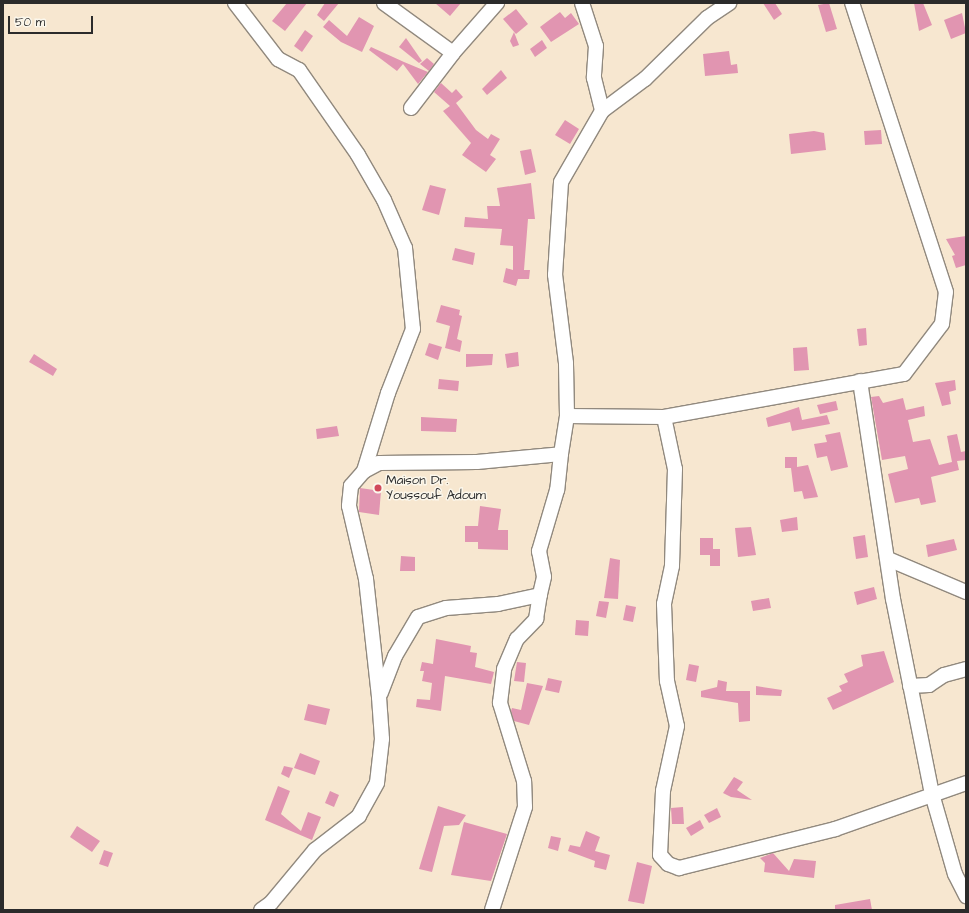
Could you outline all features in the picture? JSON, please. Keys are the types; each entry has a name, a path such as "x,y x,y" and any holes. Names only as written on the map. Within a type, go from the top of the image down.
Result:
{"street":[{"path":"235,3 278,59 299,70 354,149 398,227 405,248 413,329 393,379 364,471"},
{"path":"384,3 453,53"},
{"path":"411,108 453,53 498,3"},
{"path":"582,3 596,46 594,78 602,111"},
{"path":"492,910 525,807 524,781 500,703 504,669 517,639 536,619 544,577 539,551 557,490 567,416 566,363 555,275 561,182 602,111 645,79 707,18 729,3"},
{"path":"567,416 664,417 904,374 942,324 946,292 852,3"},
{"path":"860,382 910,686 932,794 955,874 966,896"},
{"path":"664,417 675,469 673,552 664,604 667,681 676,726 663,791 660,856 668,864 679,868 835,829 966,783"},
{"path":"261,910 271,903 315,850 344,831 362,809 377,783 381,762 379,697 366,579 349,506 351,486 364,471 379,463 477,462 561,454"},
{"path":"888,559 966,592"},
{"path":"379,697 395,656 418,617 446,608 498,604 540,595"},
{"path":"910,686 929,685 944,674 966,669"}],"building":[{"path":"287,3 307,3 285,31 272,21"},
{"path":"325,3 339,3 324,21 317,15"},
{"path":"435,3 461,3 450,16"},
{"path":"763,3 775,3 782,14 774,20"},
{"path":"829,3 837,29 826,32 818,5"},
{"path":"914,3 923,3 932,25 919,31"},
{"path":"516,9 528,24 516,34 503,19"},
{"path":"560,12 565,18 571,13 579,24 551,42 540,27"},
{"path":"962,13 966,33 951,39 944,20"},
{"path":"359,17 374,26 362,52 341,42 323,27 329,20 347,36"},
{"path":"305,30 313,36 302,52 294,46"},
{"path":"514,32 519,45 513,47 510,41"},
{"path":"406,38 422,61 419,63 399,47"},
{"path":"542,40 547,48 535,57 530,49"},
{"path":"371,47 428,72 418,84 403,64 397,71 369,50"},
{"path":"729,51 731,65 737,64 738,73 705,76 703,54"},
{"path":"427,58 434,64 429,71 420,64"},
{"path":"501,70 507,78 487,95 482,89"},
{"path":"441,83 452,93 456,89 463,97 456,103 476,130 488,139 491,134 500,139 490,155 496,159 486,172 462,155 471,143 443,111 450,106 434,92"},
{"path":"565,120 579,129 570,144 555,135"},
{"path":"881,130 882,144 865,145 864,131"},
{"path":"814,131 824,133 826,150 791,154 789,134"},
{"path":"531,149 536,172 525,175 520,151"},
{"path":"531,183 535,219 528,219 524,270 530,270 529,279 518,279 516,286 503,282 506,268 513,270 513,246 500,245 502,229 464,227 465,217 488,219 487,206 500,206 497,188"},
{"path":"430,185 446,189 439,215 422,210"},
{"path":"966,236 966,265 956,268 952,256 955,255 946,239"},
{"path":"455,248 475,253 473,265 452,260"},
{"path":"441,305 460,310 459,315 462,316 457,339 462,341 460,352 445,348 450,326 436,322"},
{"path":"866,328 867,345 859,346 857,329"},
{"path":"429,343 442,347 438,360 425,355"},
{"path":"807,347 809,370 794,371 793,348"},
{"path":"518,352 519,366 507,368 505,354"},
{"path":"34,354 57,369 53,376 29,362"},
{"path":"466,354 493,354 492,365 466,367"},
{"path":"439,379 459,381 458,391 438,389"},
{"path":"955,380 956,390 949,392 951,404 942,406 935,383"},
{"path":"879,396 883,403 903,398 906,410 924,406 925,416 908,420 913,442 930,439 939,465 952,462 947,436 957,434 961,452 966,451 966,460 957,461 959,470 931,477 936,502 921,505 919,498 895,503 888,474 908,469 905,456 882,460 871,397"},
{"path":"836,401 838,410 820,414 817,405"},
{"path":"799,407 802,420 827,415 830,424 792,431 790,422 768,427 766,418"},
{"path":"421,417 457,419 456,432 421,431"},
{"path":"337,426 339,436 317,439 316,429"},
{"path":"840,432 848,467 831,471 827,456 817,458 814,444 827,442 825,435"},
{"path":"785,457 797,457 797,467 808,465 818,497 804,499 802,491 794,492 791,468 785,468"},
{"path":"360,488 381,491 379,515 359,512"},
{"path":"480,506 501,509 498,530 508,530 508,550 478,549 478,542 465,542 465,526 478,526"},
{"path":"797,517 798,530 782,532 780,520"},
{"path":"751,527 756,555 738,557 735,528"},
{"path":"865,535 868,557 856,559 853,537"},
{"path":"700,538 713,538 713,549 720,549 720,566 710,566 710,555 700,555"},
{"path":"954,539 957,550 928,557 926,545"},
{"path":"401,556 415,557 415,571 400,571"},
{"path":"610,558 620,560 618,599 604,598"},
{"path":"874,587 877,599 857,605 854,592"},
{"path":"769,598 771,608 753,611 751,601"},
{"path":"599,601 609,602 606,618 596,616"},
{"path":"626,605 636,607 633,622 623,620"},
{"path":"576,620 589,621 588,636 575,635"},
{"path":"436,639 471,646 470,652 477,653 475,667 494,672 491,684 445,676 441,711 416,707 417,699 430,700 432,683 422,681 424,671 420,671 422,662 433,664"},
{"path":"884,651 894,682 833,710 827,698 842,691 839,686 848,682 844,674 863,666 861,655"},
{"path":"517,662 526,663 524,682 514,681"},
{"path":"689,664 699,666 696,682 686,680"},
{"path":"548,678 562,681 559,693 545,690"},
{"path":"718,680 727,682 726,691 750,691 750,721 739,722 738,703 701,697 701,691 717,687"},
{"path":"527,683 543,686 529,725 514,721 511,711 512,708 521,710"},
{"path":"756,686 782,690 781,696 756,695"},
{"path":"308,704 330,709 326,725 304,720"},
{"path":"300,753 320,761 315,775 294,768"},
{"path":"284,766 293,768 289,778 281,774"},
{"path":"734,777 743,782 737,790 752,800 731,797 723,793"},
{"path":"278,786 290,791 281,814 301,831 308,812 321,817 312,840 265,820"},
{"path":"330,791 339,795 334,807 325,803"},
{"path":"438,806 466,815 459,825 444,826 432,872 419,869"},
{"path":"683,807 684,824 672,824 671,808"},
{"path":"717,808 721,817 709,823 704,815"},
{"path":"700,820 704,828 691,836 686,828"},
{"path":"464,822 507,834 491,881 451,875"},
{"path":"77,826 100,841 92,852 70,837"},
{"path":"586,831 600,837 595,851 610,855 606,870 594,867 595,861 568,851 570,845 580,847"},
{"path":"551,836 561,838 558,851 548,848"},
{"path":"104,850 113,853 108,867 99,864"},
{"path":"773,853 789,871 794,859 816,861 814,878 764,872 765,863 760,858"},
{"path":"637,862 652,866 644,904 628,901"},
{"path":"870,899 872,910 835,910 835,905"}],"place":[{"name":"Maison Dr. Youssouf Adoum","path":"378,488"}]}
